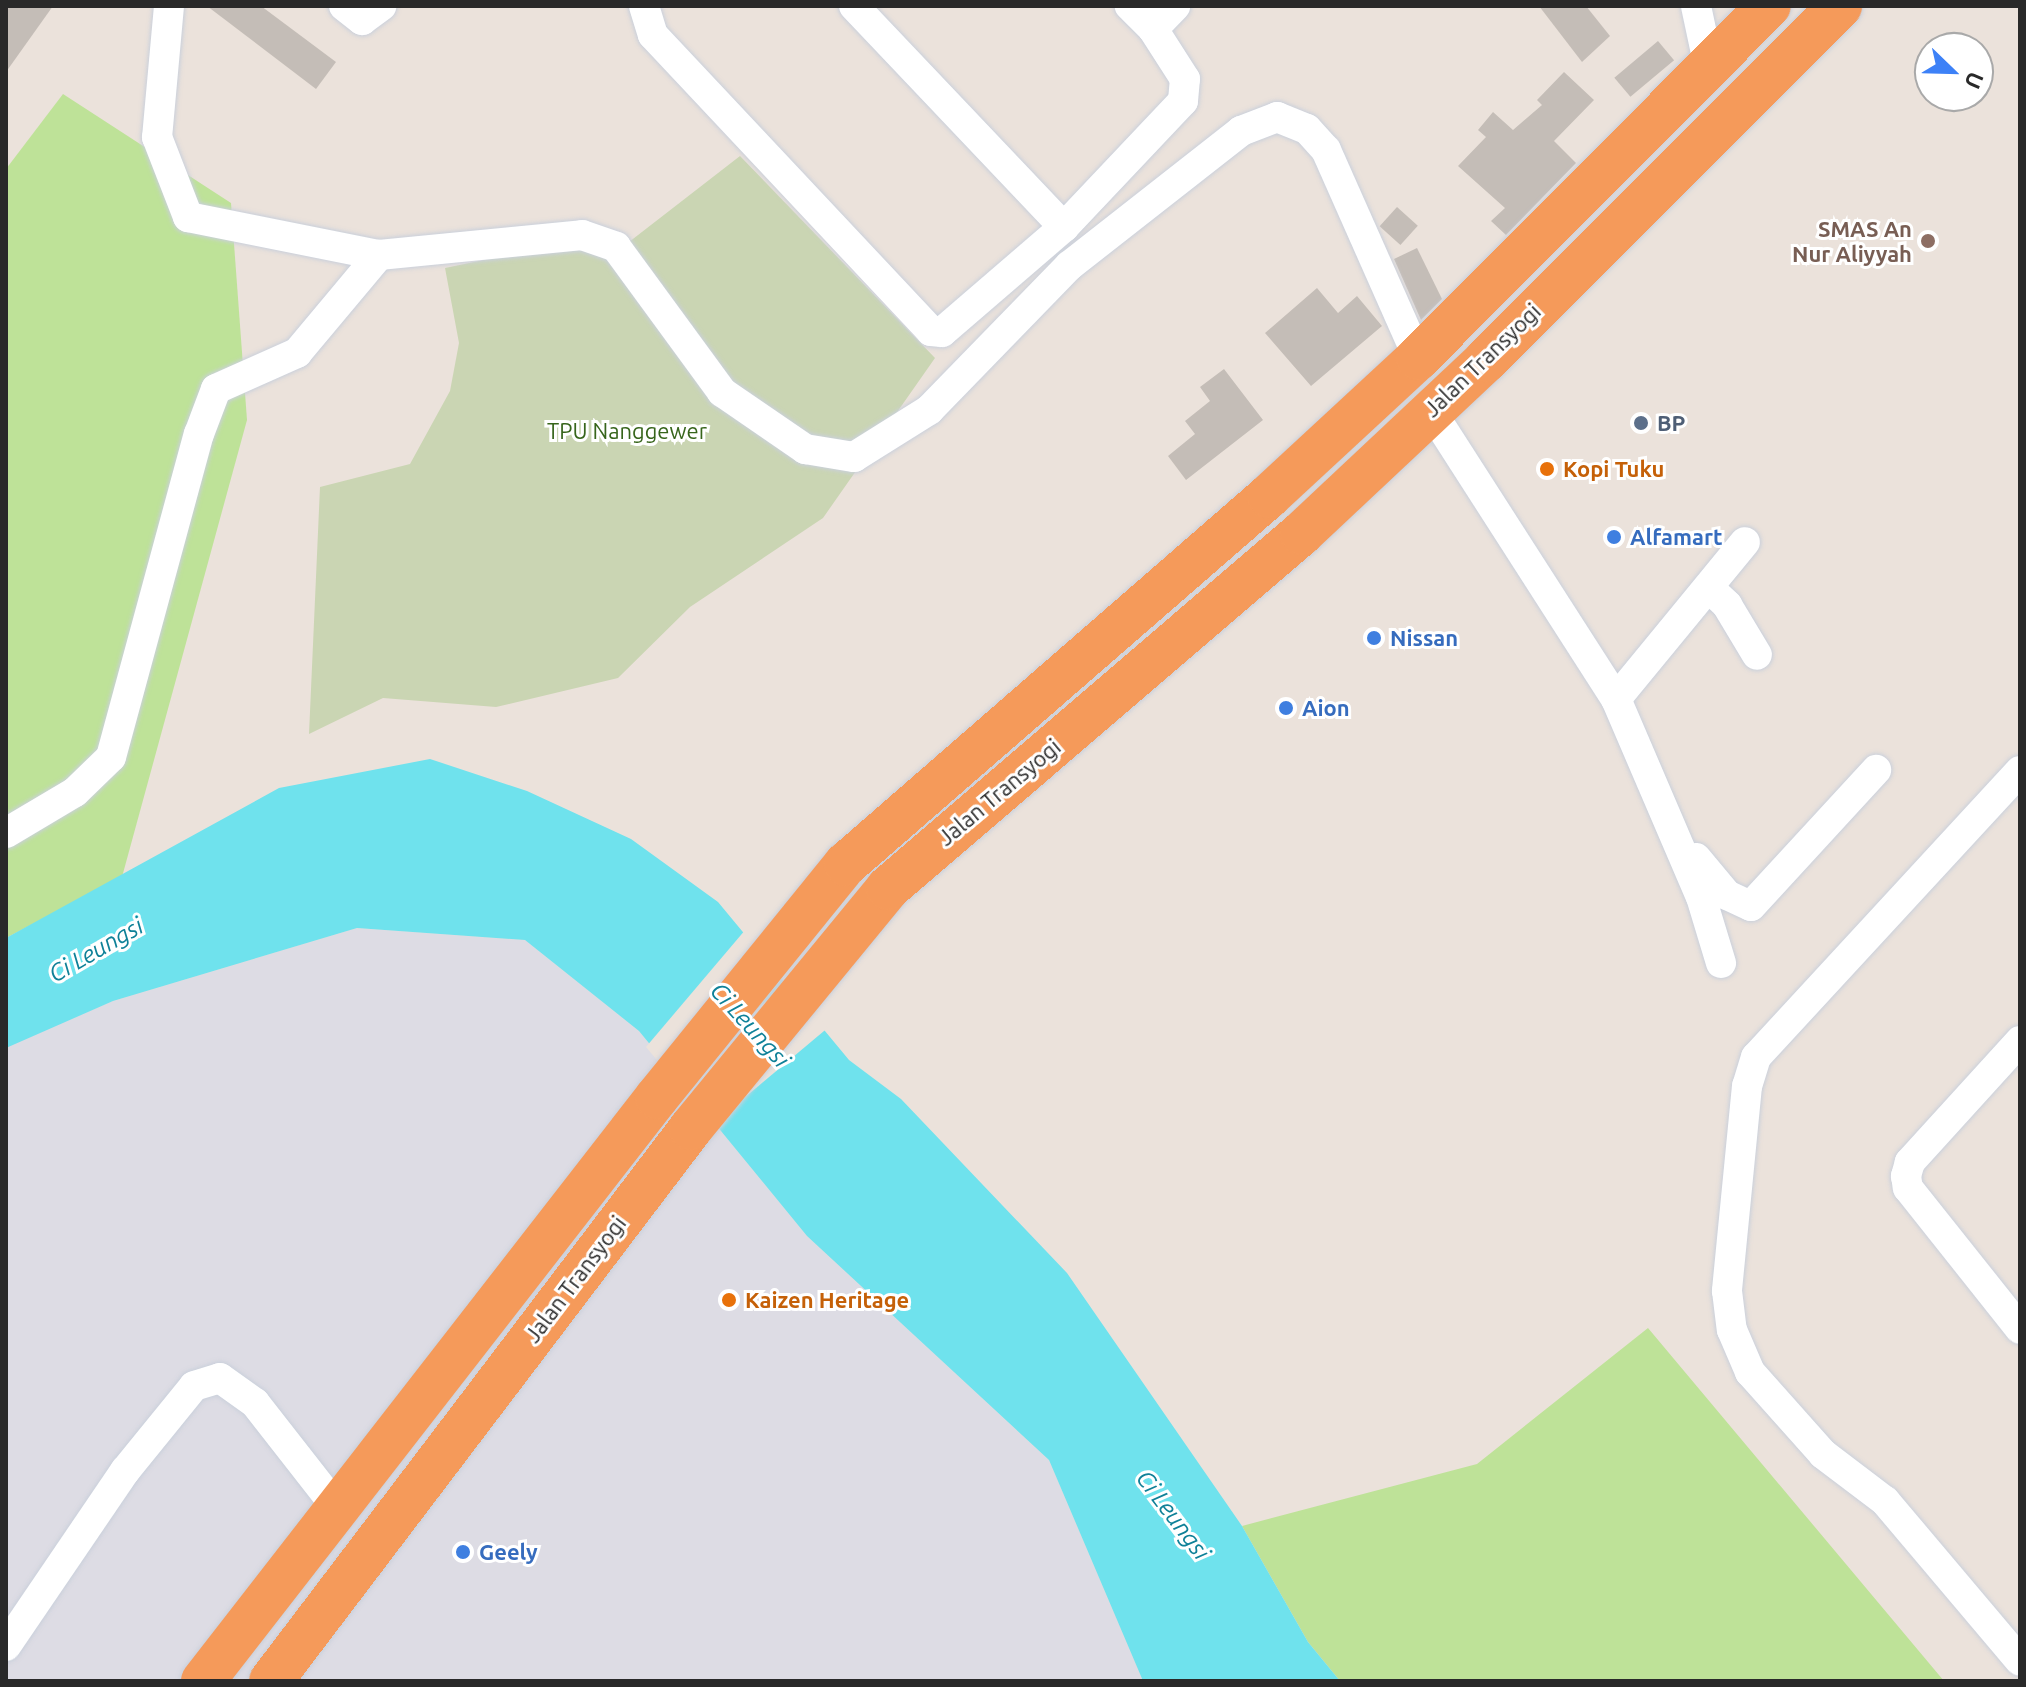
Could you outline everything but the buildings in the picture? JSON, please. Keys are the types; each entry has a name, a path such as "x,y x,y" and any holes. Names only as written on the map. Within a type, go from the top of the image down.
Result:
{"highway":[{"name":"Jalan Transyogi","path":"203,1681 791,928 890,823 1269,496 1418,358 1769,6"},
{"name":"Jalan Transyogi","path":"271,1681 691,1128 820,966 914,864 1302,533 1431,411 1840,6"}],"street":[{"path":"169,6 157,137 188,217 379,255 411,255 582,235 616,247 722,392 805,449 854,457 929,410 1069,266 1241,131 1277,117 1307,129 1326,150 1418,358"},
{"path":"344,6 362,20 381,6"},
{"path":"644,6 653,35 931,331 950,331 1064,227 1183,101 1185,79 1153,29 1130,6"},
{"path":"854,6 1064,227"},
{"path":"1153,29 1175,6"},
{"path":"1696,6 1709,67"},
{"path":"6,833 75,792 111,757 199,434 216,389 297,353 379,255"},
{"path":"1431,411 1632,704 1704,873 1727,895 1751,906 1876,770"},
{"path":"1623,690 1745,542"},
{"path":"1709,588 1727,605 1757,655"},
{"path":"1623,690 1701,897 1721,963"},
{"path":"2020,771 1756,1057 1747,1086 1727,1291 1732,1330 1750,1372 1823,1454 1885,1501 2020,1661"},
{"path":"2019,1325 1908,1188 1906,1176 1910,1162 2020,1041"},
{"path":"6,1646 125,1471 194,1386 220,1378 255,1403 337,1508"}],"shaded area":[{"path":"357,928 525,940 639,1031 807,1236 1049,1460 1143,1681 6,1681 6,1046 113,1001"}],"green space":[{"path":"63,94 231,203 247,420 122,877 6,938 6,169"},
{"name":"TPU Nanggewer","path":"740,156 935,358 823,518 690,607 618,678 496,707 383,698 309,734 320,487 410,464 450,391 459,343 445,268 551,246 620,249"},
{"path":"1648,1328 1944,1681 1340,1681 1308,1642 1242,1526 1477,1464"}],"water":[{"name":"Ci Leungsi","path":"430,759 527,791 631,839 718,902 849,1060 901,1099 1067,1273 1242,1526 1308,1642 1340,1681 1143,1681 1049,1460 807,1236 639,1031 525,940 357,928 113,1001 6,1048 6,938 279,788"}],"pier":[{"path":"746,929 784,976 685,1094 646,1047"},
{"path":"789,982 828,1028 710,1127 671,1081"}],"place":[{"name":"SMAS An Nur Aliyyah","path":"1928,241"},
{"name":"BP","path":"1641,423"},
{"name":"Kopi Tuku","path":"1547,469"},
{"name":"Alfamart","path":"1614,537"},
{"name":"Nissan","path":"1374,638"},
{"name":"Aion","path":"1286,708"},
{"name":"Kaizen Heritage","path":"729,1300"},
{"name":"Geely","path":"463,1552"}]}
